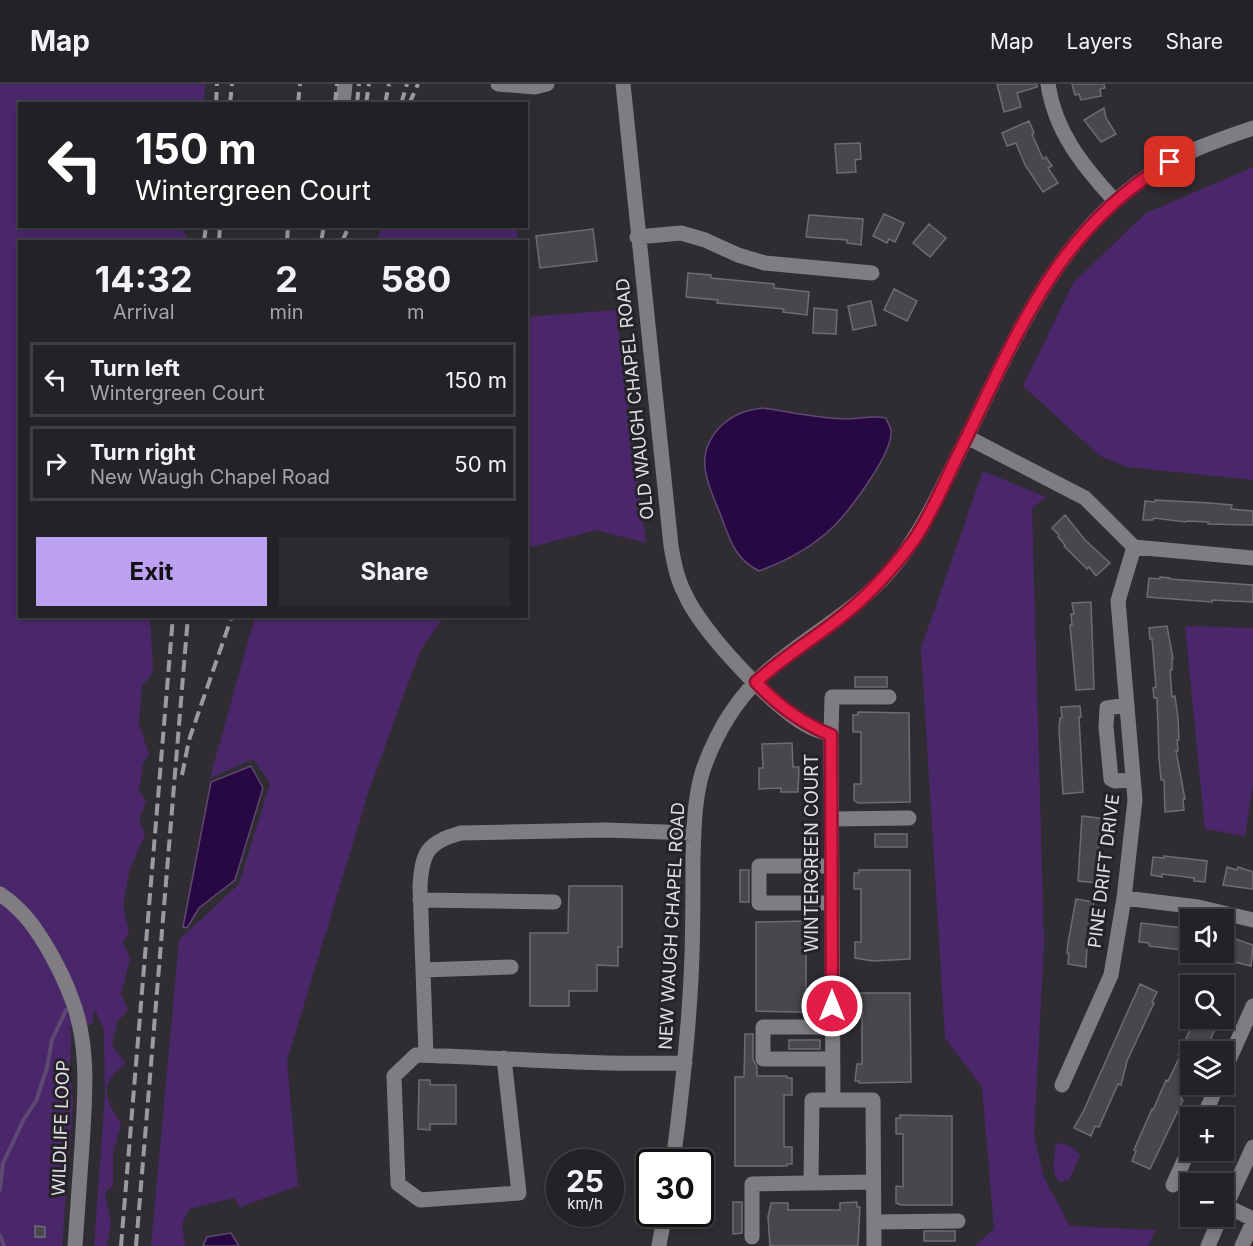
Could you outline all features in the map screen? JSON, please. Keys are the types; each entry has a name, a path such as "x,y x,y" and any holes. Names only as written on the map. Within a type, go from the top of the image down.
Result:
{"street":[{"path":"343,102 345,84"},
{"path":"498,84 535,87 547,84"},
{"name":"OLD WAUGH CHAPEL ROAD","path":"623,84 670,546 676,572 697,616 756,682"},
{"path":"1048,84 1056,119 1067,140 1079,160 1114,201"},
{"name":"NEW WAUGH CHAPEL ROAD","path":"675,1149 685,1063 692,955 694,833 698,791 708,757 727,719 739,700 773,666 846,613 897,563 916,537 929,513 1040,292 1057,265 1076,242 1114,201 1149,174 1212,142 1253,128"},
{"path":"637,237 681,233 765,263 872,273"},
{"path":"967,437 1085,498 1134,547 1253,558"},
{"name":"PINE DRIFT DRIVE","path":"1062,1085 1111,975 1124,898 1135,800 1118,601 1134,547"},
{"name":"WINTERGREEN COURT","path":"756,682 771,699 791,715 810,727 831,735 833,1100"},
{"path":"831,735 832,697 889,697"},
{"path":"1127,705 1107,708 1106,727 1111,779 1115,781 1133,780"},
{"path":"831,819 909,818"},
{"path":"426,1055 420,900 422,866 428,850 442,838 461,833 604,830 694,833"},
{"path":"832,866 759,866 759,903 832,903"},
{"name":"WILDLIFE LOOP","path":"0,894 15,905 32,923 44,942 72,999 81,1037 86,1070 75,1246"},
{"path":"1124,898 1198,907 1253,920"},
{"path":"420,900 554,902"},
{"path":"423,970 511,967"},
{"path":"1234,1049 1253,1006"},
{"path":"832,1027 763,1027 763,1059 832,1059"},
{"path":"504,1058 519,1193 420,1200 398,1184 394,1076 416,1055 504,1058 576,1063 685,1063"},
{"path":"811,1183 812,1100 873,1100 874,1246"},
{"path":"1234,1189 1253,1147"},
{"path":"1173,1185 1184,1161"},
{"path":"752,1237 752,1184 873,1182"},
{"path":"1234,1214 1253,1220 1242,1246"},
{"path":"874,1222 958,1221"},
{"path":"660,1245 663,1227"},
{"path":"1208,1246 1217,1227"}],"shaded area":[{"path":"0,84 205,84 204,102 18,102 18,228 183,228 189,240 18,240 18,618 150,618 153,668 150,677 142,685 139,723 149,755 143,763 139,790 146,801 139,819 145,835 130,868 123,905 129,933 123,943 130,958 121,994 128,1010 117,1022 112,1045 126,1064 113,1076 107,1089 109,1102 121,1124 113,1153 113,1185 105,1193 111,1223 107,1246 94,1246 105,1093 104,1031 95,1009 92,1024 69,1028 73,1104 62,1246 0,1246"},
{"path":"1253,167 1253,480 1127,467 1100,456 1023,386 1073,283 1146,213"},
{"path":"382,228 518,228 517,240 376,240"},
{"path":"616,310 646,543 597,530 528,548 528,317"},
{"path":"763,408 827,418 886,418 891,431 890,441 878,467 860,495 834,526 799,552 759,571 744,561 731,541 711,492 705,470 705,459 712,437 721,426 740,413"},
{"path":"983,471 1046,497 1032,508 1044,944 1034,1136 1044,1178 1070,1226 1156,1230 1148,1246 975,1246 994,1229 982,1087 945,1038 921,648"},
{"path":"254,618 443,618 420,651 368,793 287,1061 298,1186 240,1207 234,1198 189,1209 182,1224 185,1246 151,1246 179,940 239,884 270,783 253,759 210,778"},
{"path":"1185,626 1253,628 1253,784 1245,836 1205,829"},
{"path":"251,766 263,788 235,880 199,908 187,928 183,927 211,782"},
{"path":"1056,1143 1070,1146 1080,1156 1069,1180 1059,1182 1056,1178 1054,1164"},
{"path":"231,1233 239,1246 203,1246 207,1237"}],"building":[{"path":"997,84 1037,84 1037,87 1017,93 1021,107 1004,112"},
{"path":"1072,84 1104,84 1105,88 1100,89 1101,96 1081,100 1079,94 1075,95"},
{"path":"1104,108 1106,118 1116,134 1101,142 1084,120"},
{"path":"1029,121 1043,159 1046,157 1052,166 1048,168 1058,183 1043,192 1025,165 1016,143 1007,146 1002,133"},
{"path":"860,143 861,159 855,160 856,172 837,173 835,144"},
{"path":"884,214 904,223 895,242 889,239 887,243 873,236"},
{"path":"809,215 863,219 861,245 847,243 847,240 806,237"},
{"path":"929,224 946,238 930,257 913,243"},
{"path":"593,229 597,261 540,268 536,236"},
{"path":"688,273 711,275 711,278 774,284 774,288 809,292 807,315 783,312 784,309 717,303 718,300 686,297"},
{"path":"894,289 917,301 907,321 884,310"},
{"path":"871,301 876,325 853,330 848,306"},
{"path":"814,308 837,310 836,334 813,333"},
{"path":"1155,500 1232,505 1231,509 1253,511 1253,525 1208,524 1208,522 1154,518 1143,520 1145,501 1155,502"},
{"path":"1065,515 1085,540 1110,563 1096,576 1064,546 1059,535 1052,528"},
{"path":"1160,577 1253,585 1253,602 1212,600 1212,602 1147,597 1149,578 1160,579"},
{"path":"1091,602 1094,689 1076,690 1070,625 1072,625 1071,614 1074,614 1072,603"},
{"path":"1167,626 1173,659 1172,670 1170,670 1172,697 1175,696 1178,718 1179,740 1177,740 1178,751 1176,751 1185,799 1183,799 1184,810 1165,812 1164,780 1161,780 1159,758 1157,698 1154,698 1153,688 1156,687 1152,639 1150,639 1149,628"},
{"path":"855,677 887,677 887,687 855,687"},
{"path":"1080,706 1083,792 1063,794 1059,729 1060,718 1062,718 1061,707"},
{"path":"858,712 909,713 910,802 858,803 854,800 854,784 861,784 861,732 853,732 853,715 858,715"},
{"path":"792,743 793,767 799,767 798,792 781,792 781,788 759,789 759,768 763,768 762,744"},
{"path":"1082,816 1106,819 1104,830 1101,829 1098,850 1100,850 1097,883 1078,881"},
{"path":"875,834 907,834 907,847 875,847"},
{"path":"1164,856 1207,861 1205,882 1194,881 1194,878 1151,875 1153,857 1164,858"},
{"path":"1227,867 1237,870 1238,867 1253,872 1253,889 1223,885"},
{"path":"740,870 749,870 749,902 740,902"},
{"path":"859,870 910,870 910,959 873,961 855,958 855,942 861,942 861,889 854,889 854,873 859,873"},
{"path":"569,886 622,886 622,947 618,947 618,966 597,965 597,991 569,991 569,1006 530,1006 530,933 568,933"},
{"path":"1076,899 1094,902 1086,967 1068,964 1068,943"},
{"path":"808,921 808,923 813,923 813,940 806,940 806,992 814,992 814,1009 808,1009 808,1012 756,1011 756,922"},
{"path":"1141,923 1180,928 1180,950 1149,946 1149,943 1139,942"},
{"path":"1234,938 1253,945 1251,966 1234,962"},
{"path":"1140,984 1157,992 1152,1002 1154,1003 1127,1061 1121,1085 1118,1084 1099,1127 1095,1126 1091,1136 1074,1128"},
{"path":"859,993 910,993 911,1082 859,1083 855,1081 857,1064 862,1064 862,1012 854,1012 855,995"},
{"path":"1191,1029 1215,1029 1210,1041 1185,1041"},
{"path":"745,1034 753,1034 753,1059 757,1067 757,1076 792,1078 792,1095 784,1095 784,1147 792,1147 792,1164 787,1164 787,1166 735,1166 735,1077 744,1077"},
{"path":"789,1040 820,1040 820,1049 789,1049"},
{"path":"1180,1056 1180,1095 1183,1095 1181,1099 1183,1100 1150,1169 1132,1161 1136,1151 1134,1150 1166,1080 1168,1081"},
{"path":"419,1080 430,1080 430,1085 456,1085 456,1124 430,1124 430,1130 418,1129"},
{"path":"900,1115 952,1116 952,1205 901,1205 896,1203 896,1186 903,1187 903,1134 896,1134 896,1118 900,1118"},
{"path":"733,1202 742,1202 742,1233 733,1234"},
{"path":"857,1202 857,1207 860,1207 858,1246 770,1246 768,1217 771,1203 788,1203 788,1210 840,1210 840,1203"},
{"path":"35,1226 45,1227 45,1237 35,1237"},
{"path":"924,1231 955,1231 955,1241 924,1241"}],"waterway":[{"path":"0,1190 3,1163 24,1119 36,1101 47,1068 52,1040 66,1010"},
{"path":"0,1235 4,1246"}],"railway":[{"path":"216,102 217,84"},
{"path":"230,102 232,84"},
{"path":"298,102 300,84"},
{"path":"335,102 337,84"},
{"path":"357,102 359,84"},
{"path":"366,102 369,84"},
{"path":"385,102 389,84"},
{"path":"402,102 407,84"},
{"path":"410,102 418,84"},
{"path":"204,240 206,228"},
{"path":"219,240 220,228"},
{"path":"287,240 288,228"},
{"path":"321,240 324,228"},
{"path":"343,240 348,228"},
{"path":"121,1246 173,618"},
{"path":"136,1246 188,618"},
{"path":"182,775 189,740 231,618"}],"route":[{"path":"832,1006 831,735 810,727 791,715 771,699 756,682 773,666 846,613 897,563 916,537 934,505 1020,329 1057,265 1114,201 1149,174 1170,162"}]}
